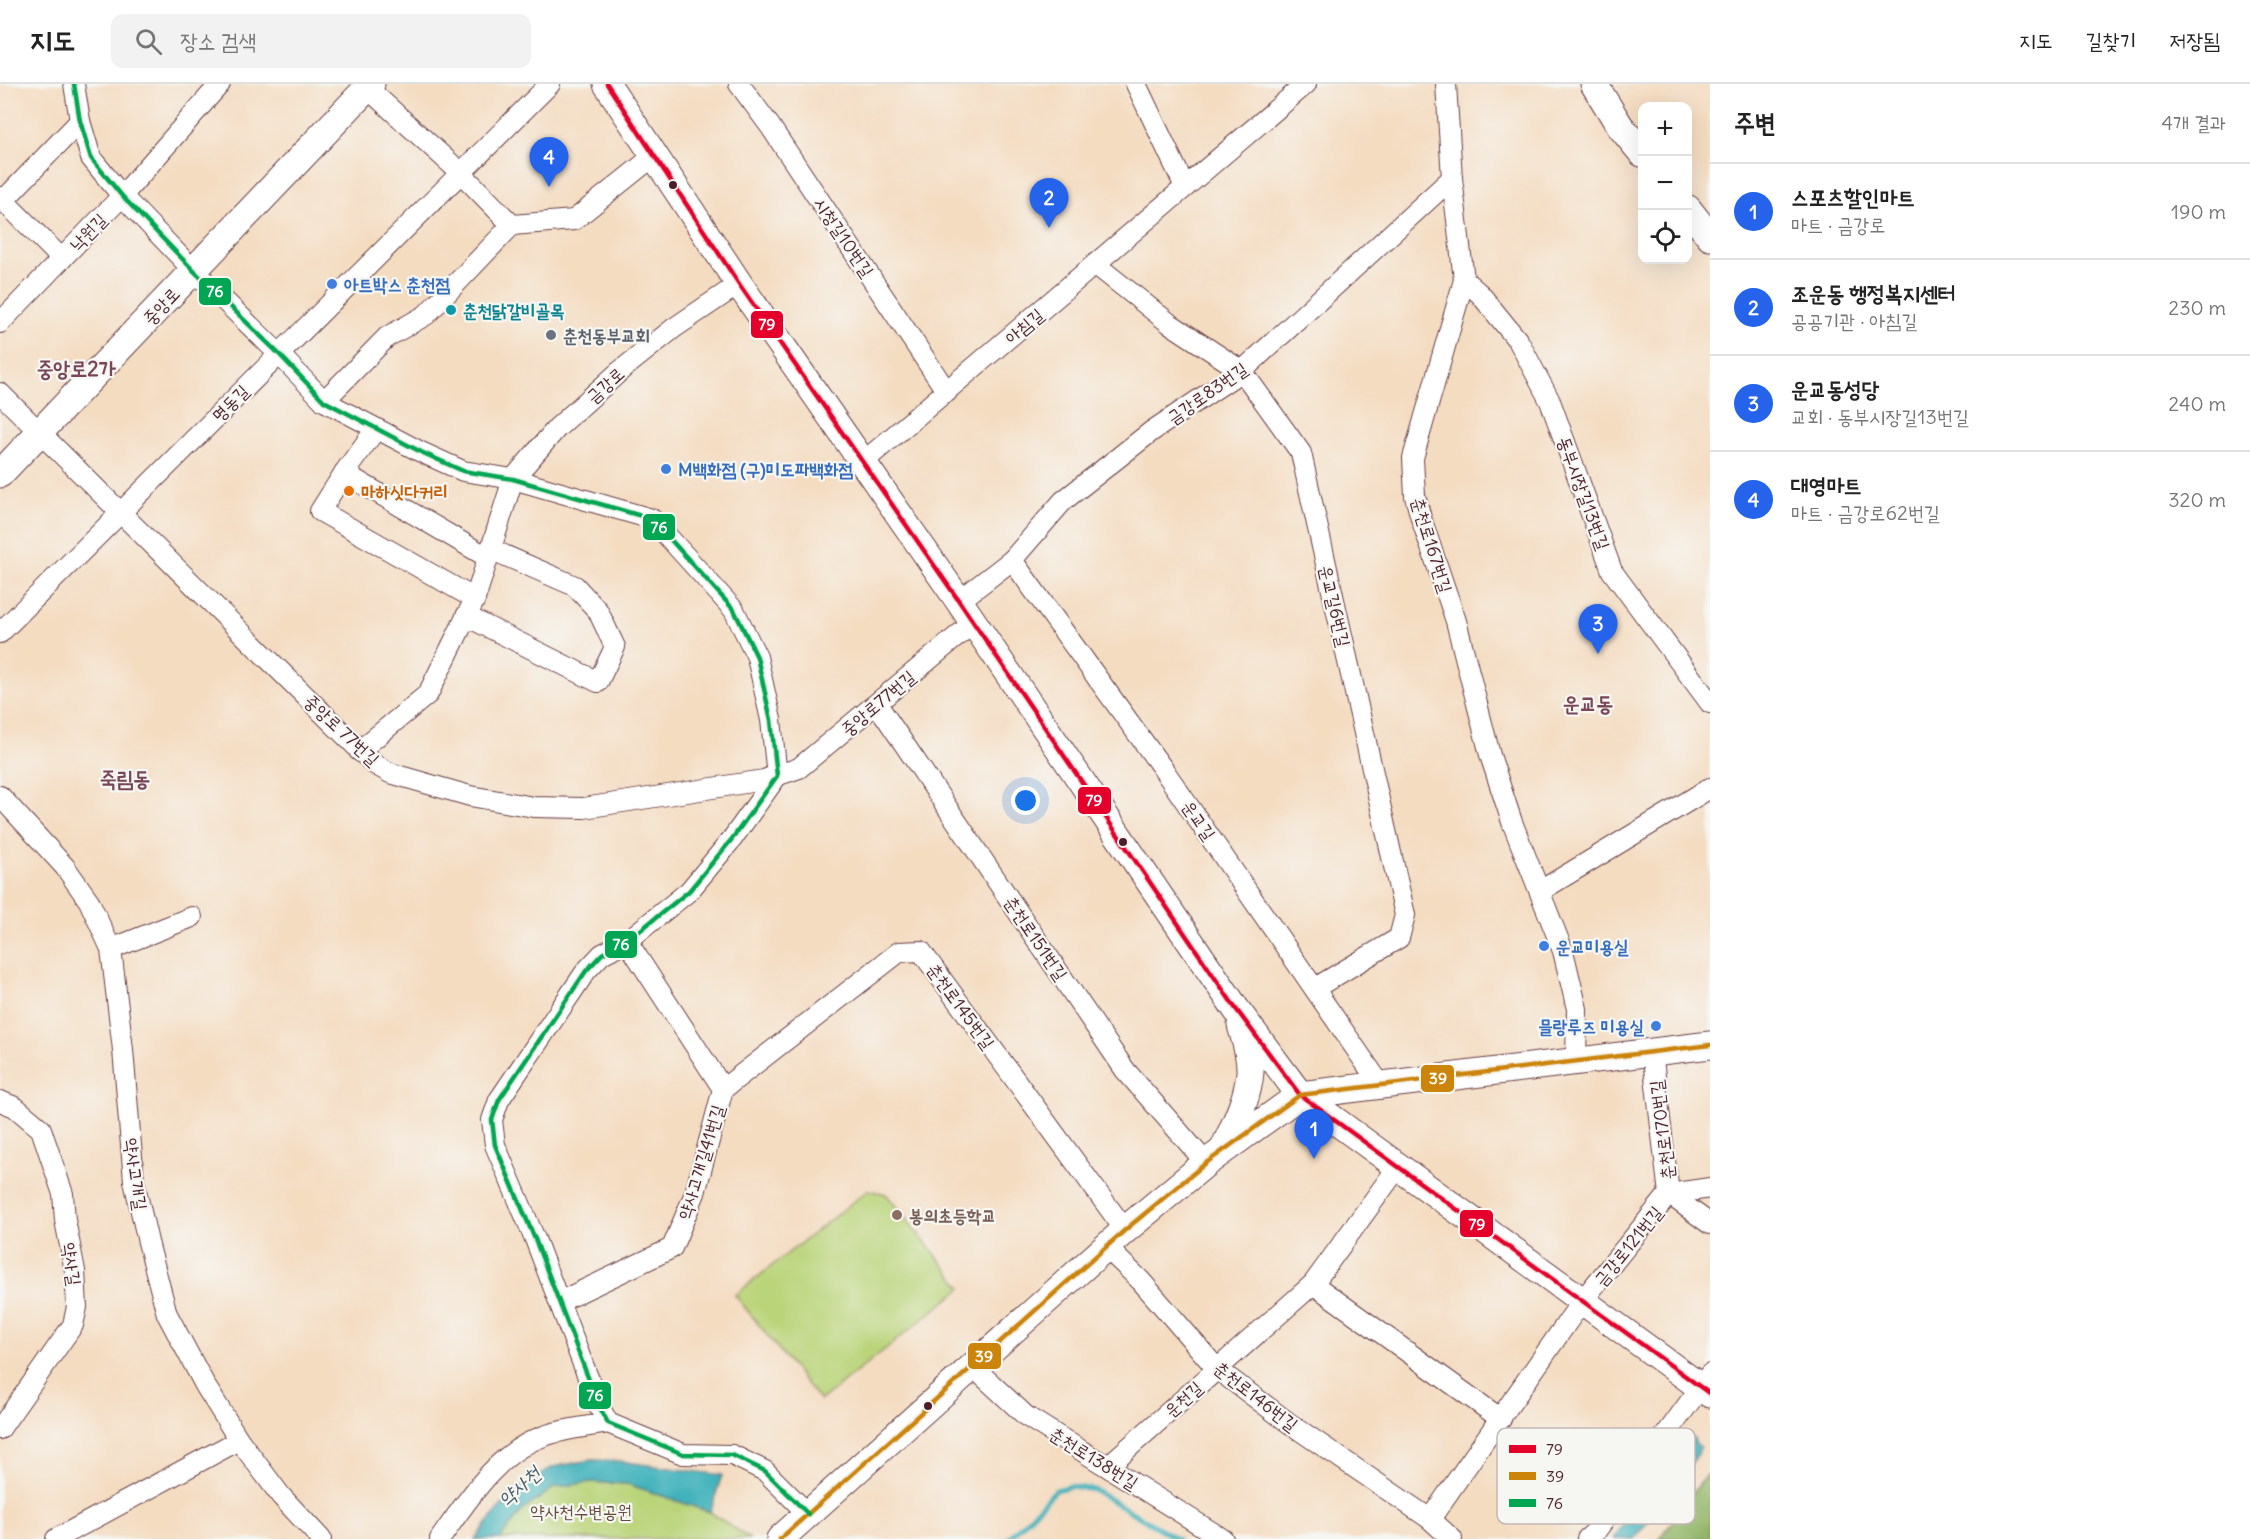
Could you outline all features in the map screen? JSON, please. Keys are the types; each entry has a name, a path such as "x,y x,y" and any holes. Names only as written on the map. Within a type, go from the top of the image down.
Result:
{"street":[{"path":"74,84 80,121 91,158 122,196 324,401 463,471 513,479 652,519 734,610 757,657 771,720 777,776 732,839 689,891 627,941 602,954 586,971 499,1100 492,1119 495,1145 599,1406 608,1423"},
{"name":"낙원길","path":"0,323 122,196 220,84"},
{"name":"명동길","path":"0,633 550,84"},
{"path":"608,84 739,284 966,612 1236,1010 1300,1095 1582,1301 1706,1385 1674,1428"},
{"name":"시청길10번길","path":"739,84 770,126 946,392"},
{"path":"1136,84 1185,187"},
{"name":"아침길","path":"862,463 1306,84"},
{"name":"춘천로167번길","path":"1446,84 1452,178 1464,280 1413,458 1415,496 1456,621 1490,755 1512,822 1563,951 1577,1009 1576,1060"},
{"path":"1594,84 1620,126 1638,148"},
{"path":"367,85 462,173 512,225"},
{"name":"중앙로","path":"0,474 194,271 367,85"},
{"path":"62,259 2,199 80,121"},
{"path":"324,401 387,337 426,315 512,225 574,220 655,155"},
{"name":"금강로83번길","path":"966,612 1063,501 1152,431 1242,371 1452,178"},
{"path":"1689,210 1710,237"},
{"name":"운교길6번길","path":"1096,265 1169,323 1242,371 1301,453 1405,915 1399,938 1315,988"},
{"name":"동부시장길13번길","path":"1464,280 1480,294 1519,342 1550,401 1612,571 1710,703"},
{"name":"금강로","path":"513,479 557,428 620,371 674,328 739,284"},
{"path":"0,393 41,433"},
{"path":"344,473 488,553 575,586 598,611 615,647 598,682 470,608 320,511 344,473 376,429"},
{"name":"중앙로 77번길","path":"41,433 359,751 374,764 390,773 470,796 534,807 584,808 764,780 777,776"},
{"path":"359,751 428,694 470,608 513,479"},
{"name":"운교길","path":"1012,560 1156,759 1380,1084"},
{"name":"중앙로77번길","path":"777,776 799,768 877,704 966,612"},
{"name":"춘천로151번길","path":"877,704 1125,1070 1214,1157"},
{"path":"1540,891 1710,788"},
{"name":"약사고개길","path":"0,796 65,867 89,901 111,949 123,1050 134,1181 147,1242 168,1314 206,1387 239,1440 281,1496 321,1539"},
{"path":"111,949 192,917"},
{"name":"약사고개길41번길","path":"559,1302 672,1248 695,1193 723,1089 627,941"},
{"name":"춘천로145번길","path":"723,1089 899,952 921,951 1116,1238"},
{"path":"1214,1157 1243,1107 1250,1071 1248,1051 1236,1010"},
{"path":"780,1539 1116,1238 1214,1157 1300,1095 1710,1045"},
{"name":"춘천로170번길","path":"1652,1051 1670,1194 1710,1224"},
{"name":"약사길","path":"0,1101 15,1107 41,1129 63,1194 65,1220 75,1271 77,1307 72,1325 0,1429"},
{"name":"운천길","path":"1108,1466 1313,1284 1398,1167"},
{"name":"금강로121번길","path":"1582,1301 1670,1194 1710,1188"},
{"name":"춘천로146번길","path":"1116,1238 1141,1281 1217,1369 1289,1424 1430,1519 1452,1539"},
{"path":"1313,1284 1501,1419"},
{"path":"1430,1519 1582,1301"},
{"name":"춘천로138번길","path":"972,1366 1026,1416 1108,1466 1198,1532 1223,1539"},
{"path":"440,1539 477,1487 505,1458 543,1436 608,1423 683,1454 732,1455 765,1471 808,1514"},
{"path":"56,1539 239,1440"},
{"path":"1587,1539 1601,1524"}],"green space":[{"path":"868,1190 886,1194 962,1288 820,1401 735,1295"},
{"path":"1706,1475 1710,1476 1710,1539 1660,1539 1671,1524 1695,1524 1695,1490"},
{"name":"약사천수변공원","path":"591,1482 628,1484 710,1512 750,1539 500,1539 523,1510 555,1487"}],"water":[{"path":"1695,1442 1700,1448 1695,1458"},
{"path":"591,1460 619,1461 722,1475 710,1512 628,1484 591,1482 555,1487 523,1510 500,1539 475,1539 513,1491 553,1467"},
{"path":"1624,1524 1646,1524 1635,1539 1613,1539"}],"waterway":[{"path":"1008,1539 1056,1490 1071,1486 1094,1490 1177,1539"}],"transit line":[{"name":"76","path":"74,84 80,121 91,158 122,196 324,401 421,452 463,471 513,479 652,519 734,610 757,657 771,720 777,776 732,839 689,891 627,941 602,954 586,971 499,1100 492,1120 495,1145 535,1239 599,1406 608,1423 683,1454 732,1455 765,1471 808,1514"},
{"name":"79","path":"607,84 739,284 959,601 1236,1009 1300,1095 1710,1394"},
{"name":"39","path":"780,1539 1125,1230 1206,1163 1300,1095 1710,1045"}],"place":[{"name":"대영마트","path":"549,187"},
{"name":"조운동 행정복지센터","path":"1049,228"},
{"name":"아트박스 춘천점","path":"332,284"},
{"name":"춘천닭갈비골목","path":"451,310"},
{"name":"춘천동부교회","path":"551,335"},
{"name":"M백화점 (구)미도파백화점","path":"666,469"},
{"name":"마하싯다커리","path":"349,491"},
{"name":"운교동성당","path":"1598,654"},
{"name":"운교미용실","path":"1544,946"},
{"name":"믈랑루즈 미용실","path":"1656,1026"},
{"name":"스포츠할인마트","path":"1314,1159"},
{"name":"봉의초등학교","path":"897,1215"}],"district":[{"name":"중앙로2가","path":"76,368"},
{"name":"운교동","path":"1588,703"},
{"name":"죽림동","path":"125,778"}],"water label":[{"name":"약사천","path":"519,1486"}]}
